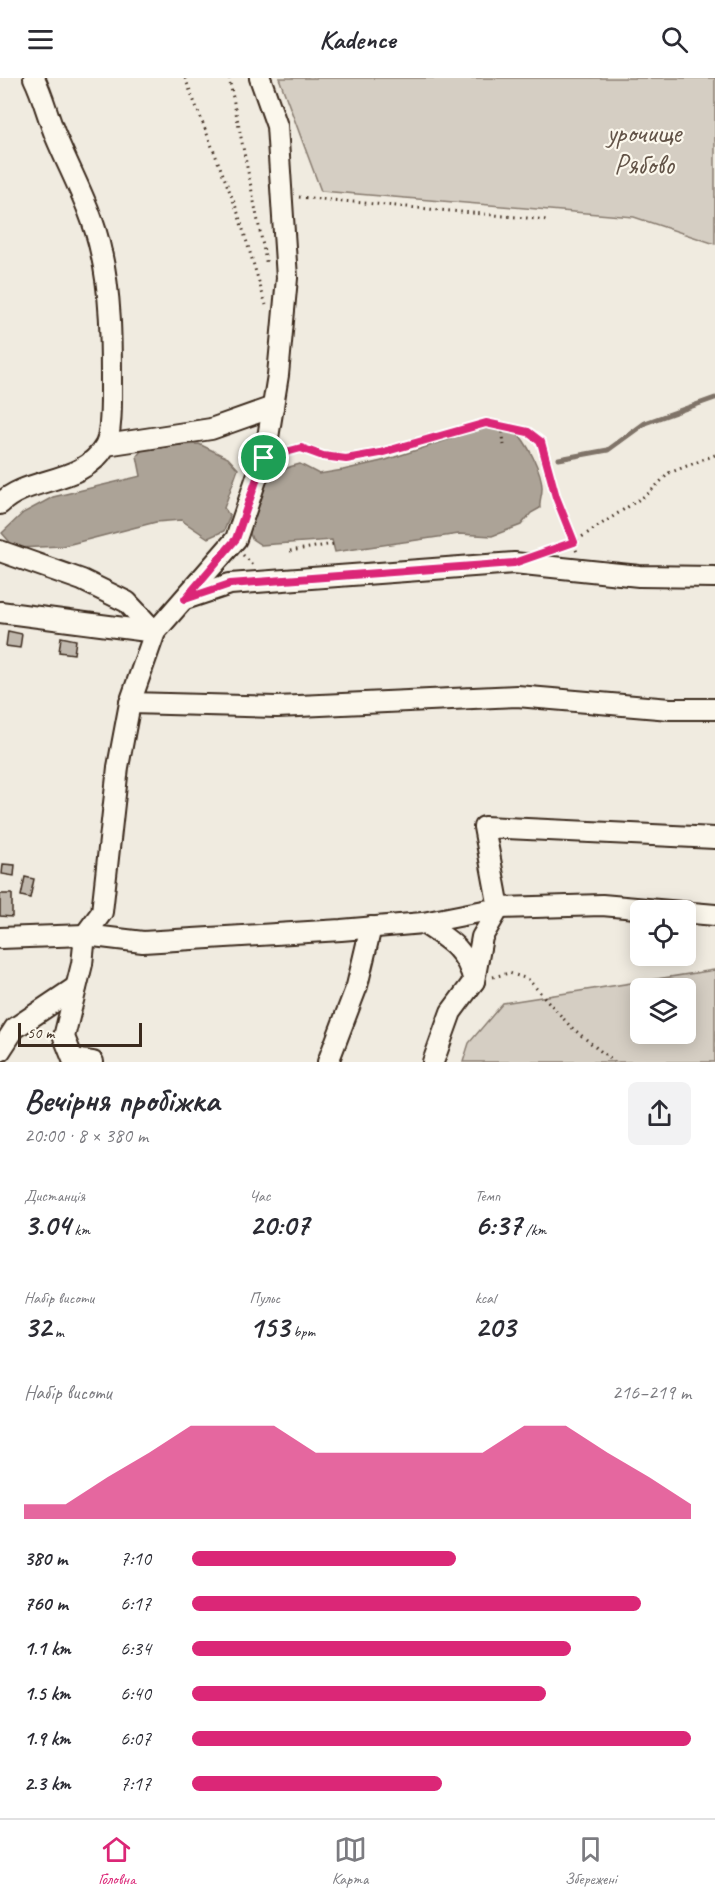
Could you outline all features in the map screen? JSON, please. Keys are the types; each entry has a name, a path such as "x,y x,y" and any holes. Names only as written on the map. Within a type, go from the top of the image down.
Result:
{"street":[{"path":"0,504 18,491 60,479 92,462 106,445 111,402 111,318 101,250 79,186 56,137 34,78"},
{"path":"81,1061 64,1037 85,934 102,912 118,768 130,703 155,632 236,539 264,458 273,407 286,278 277,126 260,78"},
{"path":"106,445 210,429 273,407"},
{"path":"0,552 82,580 127,602 155,632"},
{"path":"185,599 230,584 514,563 639,576 715,577"},
{"path":"0,612 155,632"},
{"path":"130,703 277,707 518,696 670,709 715,709"},
{"path":"433,1062 451,1011 474,981 482,937 499,908 484,827 715,838"},
{"path":"0,938 85,934 143,942 423,923 499,908 602,905 715,915"},
{"path":"423,923 443,936 468,960 474,981"},
{"path":"328,1062 357,986 370,927"},
{"path":"0,1051 15,1028 76,987"}],"path":[{"path":"185,78 237,210 270,313"},
{"path":"229,78 268,272"},
{"path":"282,194 313,200 548,220"},
{"path":"264,458 301,448 323,456 346,459 380,453 486,423 528,432 541,442 556,497 580,561 589,570"},
{"path":"502,426 504,444"},
{"path":"554,549 574,542 650,493 669,472 715,455"},
{"path":"290,551 334,544"},
{"path":"474,981 509,973 528,979 571,1028 614,1062"}],"green space":[{"name":"урочище Рябово","path":"279,78 715,78 715,244 634,217 321,191"},
{"path":"715,970 715,1062 463,1062 469,1043 503,1003 630,983 630,1044 696,1044 696,978 664,978"}],"shaded area":[{"path":"490,426 511,430 519,435 529,449 540,475 542,489 540,508 531,513 521,525 492,536 459,534 335,552 332,540 261,545 252,539 247,520 252,501 264,484 281,471 300,464 319,474 343,470 386,460"},
{"path":"199,444 228,458 238,469 224,508 230,516 224,531 208,538 181,520 156,522 63,546 15,548 2,533 23,513 53,497 141,476 137,456 144,447"}],"building":[{"path":"8,631 22,634 20,648 6,646"},
{"path":"61,637 76,640 74,654 59,652"},
{"path":"3,864 15,865 14,876 2,874"},
{"path":"25,877 34,879 30,898 21,896"},
{"path":"0,894 12,894 12,917 0,916"}],"waterway":[{"path":"559,459 608,450 645,423 715,398"}],"route":[{"path":"486,423 528,432 541,442 549,464 556,497 574,542 514,563 230,584 185,599 236,539 264,458 301,448 323,456 346,459 380,453 486,423"}]}
